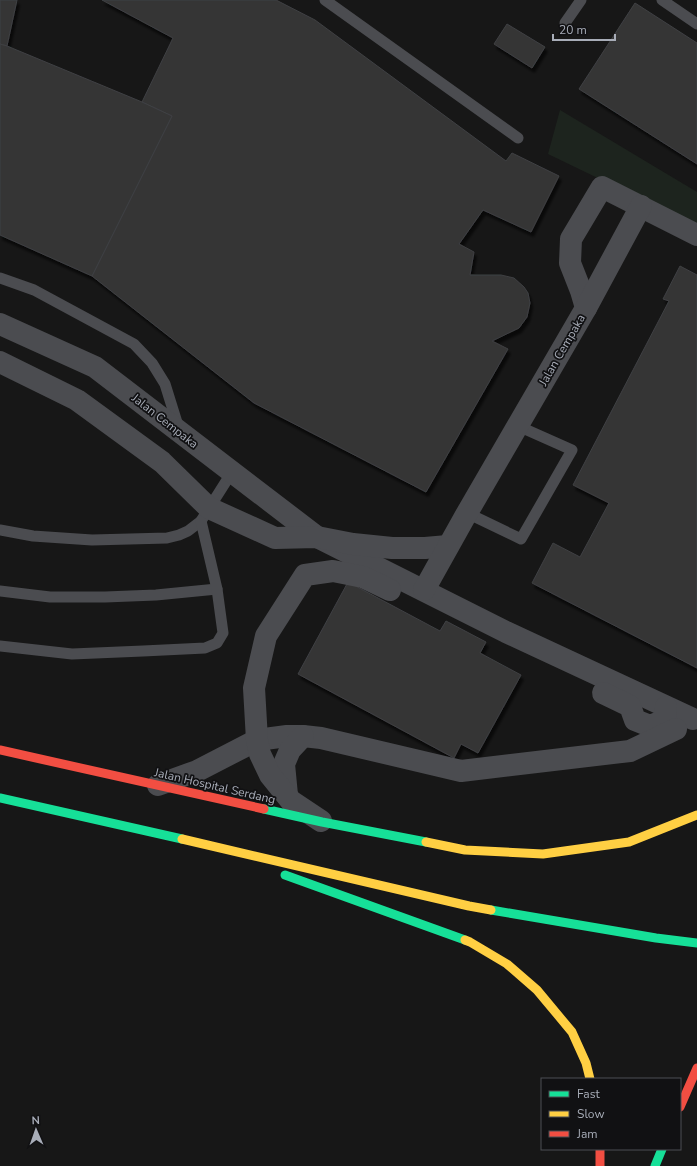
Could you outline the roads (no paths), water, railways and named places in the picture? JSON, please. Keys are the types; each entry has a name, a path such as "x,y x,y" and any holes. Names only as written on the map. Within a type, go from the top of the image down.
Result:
{"main road":[{"name":"Jalan Hospital Serdang","path":"0,750 322,822 465,850 543,854 629,842 697,815"},
{"path":"0,798 469,906 656,938 697,943"},
{"path":"182,839 256,865"},
{"path":"278,873 470,942 507,964 537,990 572,1032 586,1063 590,1078"},
{"path":"681,1105 697,1068"},
{"path":"600,1150 600,1166"},
{"path":"655,1166 662,1150"}],"street":[{"path":"586,308 581,290 570,263 571,239 602,187 697,234"},
{"name":"Jalan Cempaka","path":"0,324 95,367 318,537 424,590 586,308 641,206"},
{"name":"Jalan Cempaka","path":"0,362 78,400 162,462 205,514 274,538 318,537 353,544 392,548 448,546"},
{"path":"322,822 291,801 270,775 260,754 257,740 254,688 266,636 305,575 333,571 363,577 630,706 635,720 650,726 665,720 666,707"},
{"path":"424,590 506,632 666,707 695,717"},
{"path":"158,785 184,777 257,740 287,736 321,738 461,772 630,751 695,717"},
{"path":"287,795 284,764 290,750 303,736"}],"lane":[{"path":"325,0 518,138"},
{"path":"565,23 581,0"},
{"path":"662,0 697,24"},
{"path":"0,278 34,290 134,344 152,363 166,384 180,433"},
{"path":"467,513 521,538 572,450 518,426"},
{"path":"0,530 33,536 92,540 167,538 179,535 184,533 205,514 232,472"},
{"path":"0,646 72,654 205,648 218,643 223,633 205,514"},
{"path":"0,591 50,597 105,597 156,595 217,589"}]}
